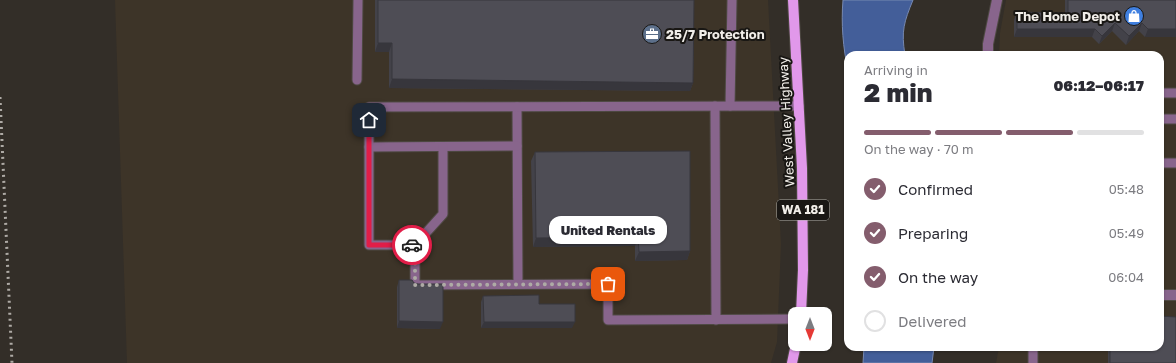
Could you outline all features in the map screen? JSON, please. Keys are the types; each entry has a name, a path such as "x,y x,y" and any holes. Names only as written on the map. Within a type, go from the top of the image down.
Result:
{"main road":[{"name":"West Valley Highway","path":"793,0 799,106 803,234 801,307"},
{"path":"792,363 795,351"}],"street":[{"path":"988,51 988,44 997,0"},
{"path":"1164,295 1176,295"}],"lane":[{"path":"357,80 358,0"},
{"path":"730,106 732,0"},
{"path":"1164,93 1176,93"},
{"path":"715,106 716,320"},
{"path":"415,245 369,245 369,107 799,106"},
{"path":"517,107 518,284"},
{"path":"1164,119 1176,119"},
{"path":"369,147 517,146"},
{"path":"443,147 443,214 415,245 415,285 608,284 608,320 788,319"},
{"path":"1164,163 1176,164"},
{"path":"1033,351 1033,363"}],"shaded area":[{"path":"115,0 768,0 781,244 777,342 771,363 127,363"},
{"path":"1006,0 1176,0 1176,363 996,363 998,351 1164,351 1164,51 999,51 1000,33"}],"water":[{"path":"843,0 913,0 907,14 903,33 904,51 845,51 842,18"},
{"path":"864,351 934,351 932,363 863,363"}],"building":[{"path":"378,0 694,0 693,83 392,79 392,43 378,43"},
{"name":"The Home Depot","path":"1068,0 1176,0 1176,29 1148,29 1142,23 1129,36 1115,23 1102,36 1095,29 1017,29 1017,12 1068,13"},
{"path":"690,151 690,251 639,252 638,237 536,238 535,152"},
{"path":"399,280 412,280 414,283 418,284 443,284 443,322 399,321"},
{"path":"539,295 539,304 575,304 575,322 484,322 483,296"},
{"path":"1164,316 1176,317 1176,363 1110,363 1110,351 1164,351"}],"railway":[{"path":"0,97 12,363"}],"way so far":[{"path":"412,245 415,245 415,285 608,284"}],"place":[{"name":"The Home Depot","path":"1134,16"},
{"name":"25/7 Protection","path":"652,34"},
{"name":"United Rentals","path":"608,284"}],"route":[{"path":"369,120 369,245 412,245"}]}
